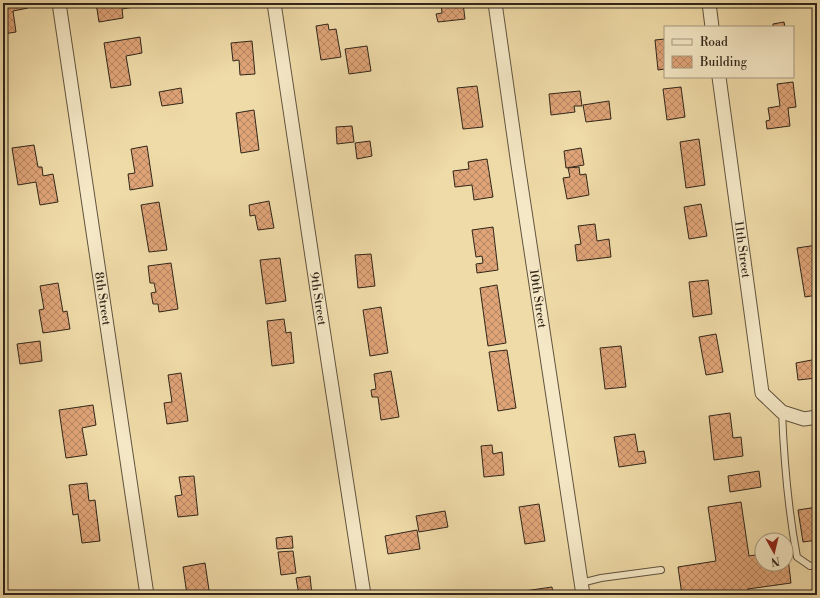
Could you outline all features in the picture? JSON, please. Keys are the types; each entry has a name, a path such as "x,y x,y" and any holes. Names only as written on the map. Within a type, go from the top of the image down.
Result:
{"street":[{"name":"8th Street","path":"59,3 146,595"},
{"name":"9th Street","path":"274,3 364,595"},
{"name":"10th Street","path":"495,3 582,589"},
{"path":"709,3 712,26"},
{"name":"11th Street","path":"719,78 762,393 782,412"},
{"path":"782,412 804,419 817,417"}],"lane":[{"path":"782,412 784,463 792,531 797,557 810,566 817,565"},
{"path":"582,589 601,578 661,570"}],"building":[{"path":"3,3 27,3 28,8 13,11 16,32 3,34"},
{"path":"96,3 134,3 134,7 122,9 123,18 99,22"},
{"path":"441,3 463,3 465,19 438,22 436,14 442,13"},
{"path":"784,22 785,26 773,26 773,24"},
{"path":"328,24 329,30 336,29 341,57 321,60 316,26"},
{"path":"140,37 142,53 126,56 131,85 111,88 104,43"},
{"path":"664,39 664,69 658,70 655,40"},
{"path":"252,41 255,74 240,75 239,60 233,61 231,43"},
{"path":"367,46 371,71 349,74 345,49"},
{"path":"793,82 796,107 788,108 790,126 767,129 766,121 770,120 768,108 780,106 777,84"},
{"path":"477,86 483,127 463,129 457,88"},
{"path":"681,87 685,117 667,120 663,89"},
{"path":"181,88 183,103 162,106 159,92"},
{"path":"580,91 582,106 574,106 575,112 551,115 549,94"},
{"path":"609,101 611,119 586,122 583,105"},
{"path":"254,110 259,150 241,153 236,113"},
{"path":"352,126 354,142 337,144 336,127"},
{"path":"699,139 705,185 686,188 680,142"},
{"path":"370,141 372,156 357,159 355,143"},
{"path":"34,145 38,167 42,167 43,176 53,174 58,202 40,205 36,182 18,185 12,148"},
{"path":"147,146 153,186 130,190 128,174 135,173 131,149"},
{"path":"581,148 584,165 566,168 564,151"},
{"path":"487,159 493,197 474,200 472,185 455,187 453,171 469,169 468,162"},
{"path":"579,167 580,175 586,174 589,195 567,199 563,178 570,177 568,168"},
{"path":"269,201 274,228 258,230 255,215 250,216 249,205"},
{"path":"159,202 167,250 149,252 141,205"},
{"path":"701,204 707,236 689,239 684,207"},
{"path":"595,224 597,241 609,239 611,257 577,261 575,245 581,244 578,226"},
{"path":"493,227 498,270 477,273 476,264 483,263 482,256 476,257 472,230"},
{"path":"817,245 817,295 805,297 797,248"},
{"path":"371,254 375,286 358,288 355,255"},
{"path":"280,258 286,301 266,304 260,260"},
{"path":"171,263 178,309 159,312 158,304 153,304 151,293 156,292 154,283 150,283 148,266"},
{"path":"708,280 712,314 693,317 689,282"},
{"path":"58,283 63,312 67,311 70,329 43,333 39,310 44,309 40,286"},
{"path":"497,285 506,343 488,346 480,288"},
{"path":"381,307 388,353 370,356 363,310"},
{"path":"284,319 286,333 291,332 294,363 272,366 267,321"},
{"path":"716,334 723,372 706,375 699,337"},
{"path":"40,341 42,361 20,364 17,344"},
{"path":"621,346 626,387 605,389 600,348"},
{"path":"507,350 516,408 498,411 489,352"},
{"path":"817,359 817,378 798,380 796,363"},
{"path":"391,371 399,417 381,420 378,397 372,397 371,390 376,389 374,374"},
{"path":"181,373 188,421 167,424 164,403 172,402 168,375"},
{"path":"93,405 96,425 82,428 87,455 66,458 59,410"},
{"path":"730,413 733,438 741,437 743,456 714,460 709,416"},
{"path":"635,434 638,452 644,451 646,463 619,467 614,437"},
{"path":"492,445 493,454 502,452 504,475 484,477 481,446"},
{"path":"759,471 761,487 730,492 728,476"},
{"path":"194,476 198,515 178,517 175,496 182,495 179,477"},
{"path":"87,483 89,501 95,500 100,541 82,543 78,514 73,515 69,485"},
{"path":"741,502 749,556 754,555 754,572 790,572 791,583 748,589 749,595 727,595 726,592 707,595 682,595 678,567 716,561 708,507"},
{"path":"539,504 545,541 525,544 519,507"},
{"path":"817,507 817,540 803,542 798,510"},
{"path":"445,511 448,527 419,532 416,516"},
{"path":"417,530 420,549 388,554 385,536"},
{"path":"292,536 293,548 277,549 276,538"},
{"path":"293,551 296,573 281,575 278,552"},
{"path":"205,563 209,590 204,591 204,595 187,595 183,567"},
{"path":"310,576 312,595 299,595 296,578"},
{"path":"552,587 553,595 497,595"},
{"path":"812,589 817,589 817,595 813,595"}]}
